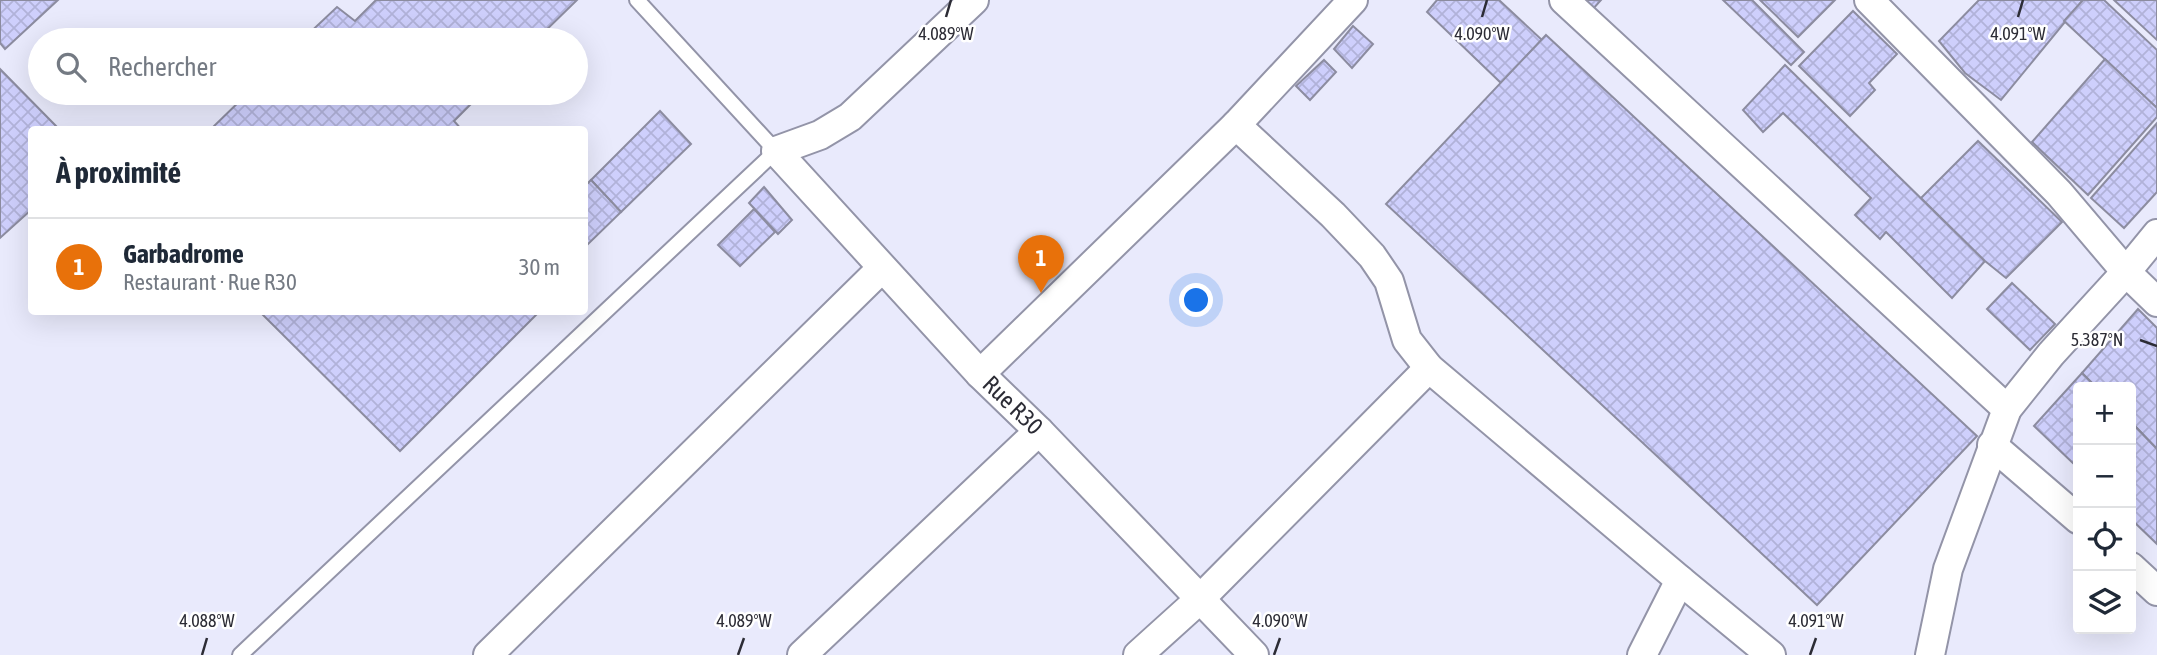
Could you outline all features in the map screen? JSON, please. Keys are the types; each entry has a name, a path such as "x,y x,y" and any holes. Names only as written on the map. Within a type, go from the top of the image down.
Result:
{"street":[{"path":"776,151 820,135 850,117 974,0"},
{"path":"980,374 1236,125 1353,0"},
{"path":"1564,0 2007,409"},
{"path":"1869,0 2059,193 2126,272 2157,302"},
{"path":"1236,125 1333,215 1372,256 1389,281 1407,341 1429,368 1771,655"},
{"name":"Rue R30","path":"776,151 980,374 1039,431 1254,655"},
{"path":"1930,655 1948,569 2007,409 2157,234"},
{"path":"488,655 881,268"},
{"path":"1138,655 1200,598 1429,368"},
{"path":"802,655 1039,431"},
{"path":"1992,445 2073,516"},
{"path":"2135,571 2157,591"},
{"path":"1642,655 1680,580"}],"lane":[{"path":"240,655 776,151 637,0"}],"building":[{"path":"0,0 58,0 5,49 0,43"},
{"path":"376,0 577,0 548,28 315,28 337,7 355,21"},
{"path":"1437,0 1499,0 1542,40 1501,83 1427,12"},
{"path":"1582,0 1601,0 1592,10"},
{"path":"1723,0 1752,0 1804,52 1791,65"},
{"path":"1760,0 1835,0 1798,37"},
{"path":"1979,0 2083,0 2001,100 1965,73 1939,41"},
{"path":"2083,0 2104,0 2157,50 2157,108 2064,21"},
{"path":"2114,0 2157,0 2157,40"},
{"path":"1853,11 1897,54 1869,83 1875,90 1850,116 1799,66"},
{"path":"1353,26 1373,44 1352,68 1334,49"},
{"path":"1546,35 1977,436 1817,605 1386,204"},
{"path":"2105,59 2157,108 2157,117 2088,195 2032,142"},
{"path":"1324,60 1336,72 1310,100 1296,86"},
{"path":"1785,65 1985,261 1952,298 1886,232 1880,239 1855,215 1871,198 1783,113 1763,132 1743,110"},
{"path":"0,69 28,97 28,105 35,105 56,126 28,126 28,213 0,238"},
{"path":"236,105 470,105 454,121 458,126 214,126"},
{"path":"660,111 691,144 621,212 591,180"},
{"path":"2157,123 2157,192 2124,228 2091,198"},
{"path":"1978,141 2062,222 2006,278 1921,198"},
{"path":"591,180 621,212 588,244 588,183"},
{"path":"764,187 792,220 778,234 749,203"},
{"path":"754,209 775,232 740,266 718,245"},
{"path":"2012,283 2055,324 2030,350 1987,309"},
{"path":"2138,309 2157,328 2157,449 2136,427 2136,382 2091,382 2082,373"},
{"path":"263,315 536,315 400,451"},
{"path":"2082,373 2091,382 2074,382"},
{"path":"2073,383 2073,463 2034,426"},
{"path":"2136,427 2157,449 2157,544 2136,524"}],"place":[{"name":"Garbadrome","path":"1041,293"}]}
